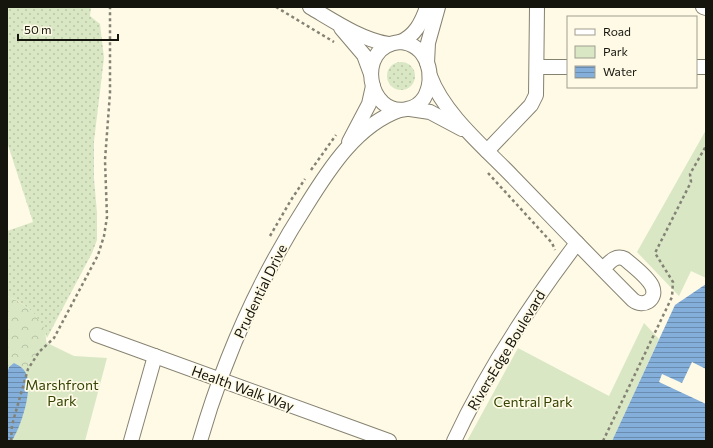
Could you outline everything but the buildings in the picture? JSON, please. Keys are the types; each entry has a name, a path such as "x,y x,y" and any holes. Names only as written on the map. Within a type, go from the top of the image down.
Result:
{"street":[{"path":"310,7 335,22 372,40 416,47 422,53 438,94 473,136 603,269"},
{"path":"372,80 376,55 394,43 410,36 418,28 427,7"},
{"path":"405,110 419,104 429,88 428,43 438,7"},
{"path":"487,151 534,100 537,90 537,7"},
{"path":"335,22 358,48 366,61 372,80 382,102 391,108 430,112 473,136"},
{"path":"537,67 567,67"},
{"name":"Prudential Drive","path":"200,441 220,380 242,324 273,261 309,201 343,153 369,104 372,80"},
{"name":"Prudential Drive","path":"343,153 376,123 405,110"},
{"name":"RiversEdge Boulevard","path":"454,441 482,385 513,332 577,243"},
{"name":"Health Walk Way","path":"97,335 389,441"},
{"path":"131,441 155,356"}],"path":[{"path":"11,441 12,425 28,369 38,352 54,338 98,255 104,236 106,217 105,160 110,87 110,7"},
{"path":"276,7 337,44"},
{"path":"269,238 291,200 341,130"},
{"path":"484,168 552,243 555,252"}],"green space":[{"path":"7,7 91,7 90,16 100,24 104,58 94,141 97,240 92,253 47,338 41,324 32,312 21,303 7,296 7,231 33,222 7,142"},
{"path":"401,62 411,66 415,76 411,86 401,90 391,86 387,76 391,66"},
{"path":"706,130 706,278 691,271 679,296 637,252"},
{"path":"7,296 29,309 38,318 45,330 58,441 12,441 22,415 27,387 9,367 7,373"},
{"name":"Central Park","path":"644,323 659,339 612,441 467,441 518,348 609,396"},
{"name":"Marshfront Park","path":"43,341 74,356 107,358 85,441 12,441 19,429 24,412 27,375"}],"water":[{"path":"706,284 706,441 612,441 675,305"},
{"path":"14,363 25,371 27,376 28,391 25,409 19,427 12,441 7,441 7,373 9,367"}],"pier":[{"path":"692,362 706,369 706,404 659,382 662,374 682,383"}]}
